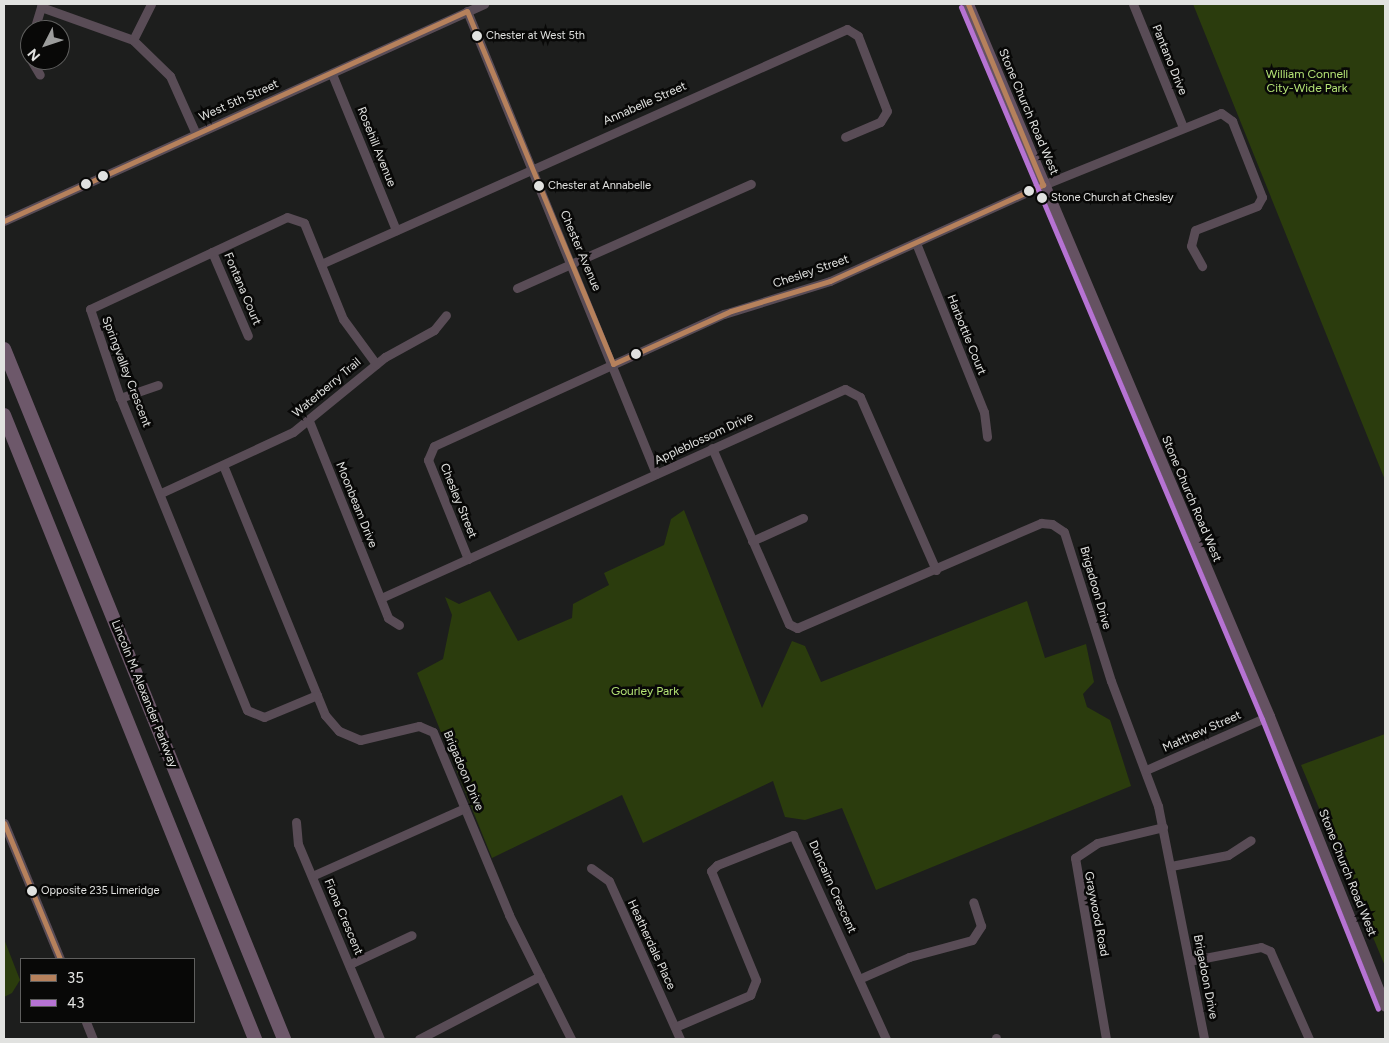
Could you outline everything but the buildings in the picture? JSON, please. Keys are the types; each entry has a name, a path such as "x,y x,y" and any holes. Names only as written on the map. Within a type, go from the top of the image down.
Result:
{"highway":[{"name":"Lincoln M. Alexander Parkway","path":"4,350 284,1039"},
{"name":"Lincoln M. Alexander Parkway","path":"4,415 255,1039"}],"main road":[{"name":"Stone Church Road West","path":"968,4 1268,716 1385,1006"}],"street":[{"path":"133,40 151,4"},
{"name":"West 5th Street","path":"4,221 484,4"},
{"name":"Pantano Drive","path":"1133,4 1183,126"},
{"path":"37,20 42,6 107,27 133,40 170,76 196,134"},
{"name":"Chester Avenue","path":"467,11 572,263 656,474"},
{"name":"Annabelle Street","path":"321,264 532,167 847,29 858,36 887,111 880,122 845,137"},
{"path":"37,70 40,75"},
{"name":"Rosehill Avenue","path":"332,74 396,230"},
{"name":"Chesley Street","path":"468,559 428,460 430,450 731,311 830,281 1043,185 1216,112 1226,114 1262,197 1257,206 1195,230 1191,246 1202,266"},
{"path":"517,288 750,184"},
{"name":"Springvalley Crescent","path":"317,695 264,717 247,710 120,398 90,309 287,218 304,223 347,325 376,364"},
{"name":"Harbottle Court","path":"916,243 984,412 987,437"},
{"name":"Fontana Court","path":"212,252 248,336"},
{"name":"Waterberry Trail","path":"160,493 223,465 309,421 376,364 434,330 446,315"},
{"path":"120,398 158,385"},
{"name":"Appleblossom Drive","path":"381,598 840,391 852,391 860,396 936,570"},
{"name":"Moonbeam Drive","path":"309,421 388,618 399,625"},
{"name":"Brigadoon Drive","path":"712,448 789,624 797,628 936,570 1041,523 1052,524 1064,532 1111,681 1146,770 1163,827 1204,1039"},
{"name":"Brigadoon Drive","path":"223,465 330,723 355,738 377,739 419,726 430,729 465,808 508,915 571,1039"},
{"path":"752,542 803,518"},
{"name":"Matthew Street","path":"1146,770 1268,716"},
{"name":"Fiona Crescent","path":"380,1039 312,876 465,808"},
{"path":"296,822 297,840 312,876"},
{"path":"4,823 60,958"},
{"name":"Graywood Road","path":"1106,1039 1075,858 1082,849 1106,839 1163,827"},
{"name":"Duncairn Crescent","path":"676,1027 753,990 756,980 711,871 785,835 793,835 798,841 886,1039"},
{"path":"1171,866 1228,854 1251,840"},
{"name":"Heatherdale Place","path":"591,868 609,881 680,1039"},
{"path":"859,978 909,957 972,940 981,926 973,902"},
{"path":"350,964 412,936"},
{"path":"1189,961 1261,948 1270,951 1309,1039"},
{"path":"419,1039 540,976"},
{"path":"86,1023 93,1039"}],"green space":[{"name":"William Connell City-Wide Park","path":"1193,4 1385,4 1385,480"},
{"name":"Gourley Park","path":"684,510 762,708 792,641 805,646 821,682 1027,601 1045,658 1086,644 1094,682 1083,694 1087,707 1110,720 1131,786 876,890 842,808 805,820 785,817 773,781 643,843 622,795 492,858 417,673 443,659 452,615 445,597 459,604 490,591 518,641 572,618 573,604 609,585 604,573 664,545 671,519"},
{"path":"1385,734 1385,966 1301,765"},
{"path":"4,939 20,980 12,993 4,997"}],"transit line":[{"name":"35","path":"4,221 467,11 613,364 731,311 830,281 1043,185 968,4"},
{"name":"43","path":"961,7 1262,719 1378,1009"},
{"name":"35","path":"4,823 60,958"}],"place":[{"name":"Chester at West 5th","path":"477,36"},
{"name":"Chester at Annabelle","path":"539,186"},
{"name":"Stone Church at Chesley","path":"1042,198"},
{"name":"Opposite 235 Limeridge","path":"32,891"}]}
